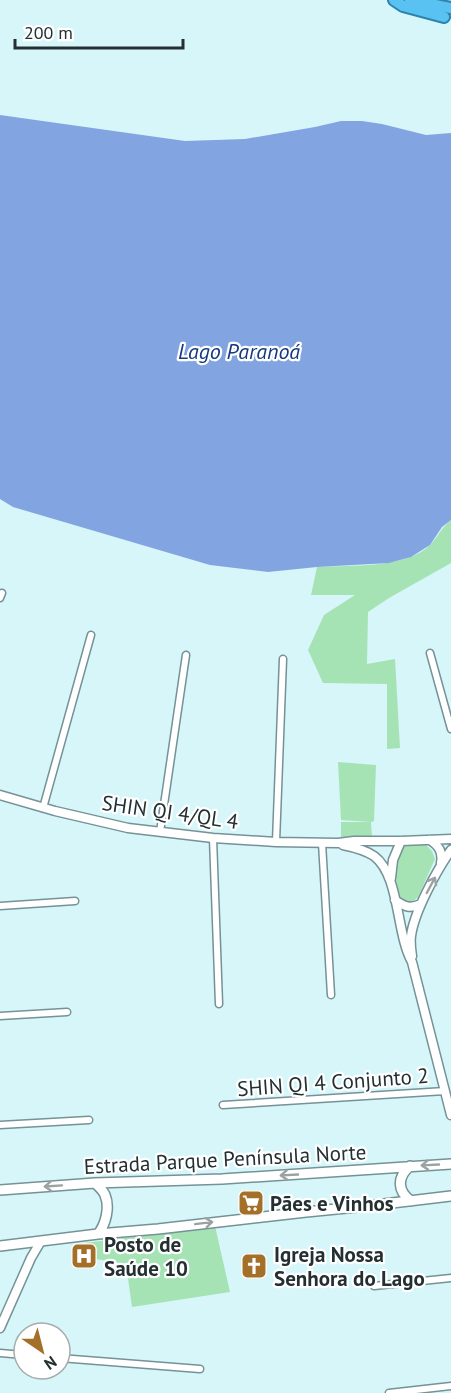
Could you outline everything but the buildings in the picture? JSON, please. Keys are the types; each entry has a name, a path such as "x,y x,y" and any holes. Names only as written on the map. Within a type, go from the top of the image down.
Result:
{"highway":[{"path":"394,0 403,6 447,12"},
{"path":"410,0 447,12"}],"main road":[{"name":"Estrada Parque Península Norte","path":"0,1190 95,1182 222,1179 451,1164"},
{"path":"410,1166 400,1177 400,1184 401,1191 411,1201"},
{"path":"95,1182 106,1200 105,1222 98,1234"},
{"path":"0,1246 451,1196"}],"street":[{"path":"43,808 91,635"},
{"path":"430,653 451,729"},
{"path":"160,832 186,655"},
{"path":"276,842 284,659"},
{"name":"SHIN QI 4/QL 4","path":"0,795 109,824 213,838 322,843 451,839"},
{"path":"213,838 219,1004"},
{"path":"430,840 437,845 441,853 441,867"},
{"path":"391,884 393,860 400,842"},
{"path":"322,843 331,994"},
{"name":"SHIN QI 4/QL 4","path":"338,843 372,855 383,867 391,884 403,940 412,962 446,1087 451,1115"},
{"name":"SHIN QI 4/QL 4","path":"412,962 411,934 421,904 451,850"},
{"path":"395,900 410,908 421,904"},
{"path":"0,906 75,901"},
{"path":"0,1016 67,1012"},
{"name":"SHIN QI 4 Conjunto 2","path":"223,1105 446,1087"},
{"path":"0,1125 89,1120"},
{"path":"0,1328 41,1241"},
{"path":"27,1243 31,1258"},
{"path":"374,1286 451,1278"},
{"path":"72,1359 200,1369"},
{"path":"389,1393 451,1386"}],"green space":[{"path":"451,520 451,563 368,612 367,664 395,659 400,748 387,749 387,684 323,683 308,650 324,615 355,595 311,595 317,567 377,564 407,558 420,553 430,545"},
{"path":"338,762 376,765 374,821 341,820"},
{"path":"341,822 371,822 372,838 341,839"},
{"path":"425,844 432,851 435,859 418,897 410,904 403,903 397,894 394,879 396,854 404,846"},
{"path":"215,1226 230,1292 132,1307 126,1264 90,1258 85,1243"}],"water":[{"name":"Lago Paranoá","path":"0,115 185,141 245,139 341,121 382,124 426,135 451,133 451,520 442,527 430,545 411,557 389,563 268,572 210,565 13,507 0,499"}],"place":[{"name":"Pães e Vinhos","path":"251,1203"},
{"name":"Posto de Saúde 10","path":"84,1256"},
{"name":"Igreja Nossa Senhora do Lago","path":"254,1266"}]}
